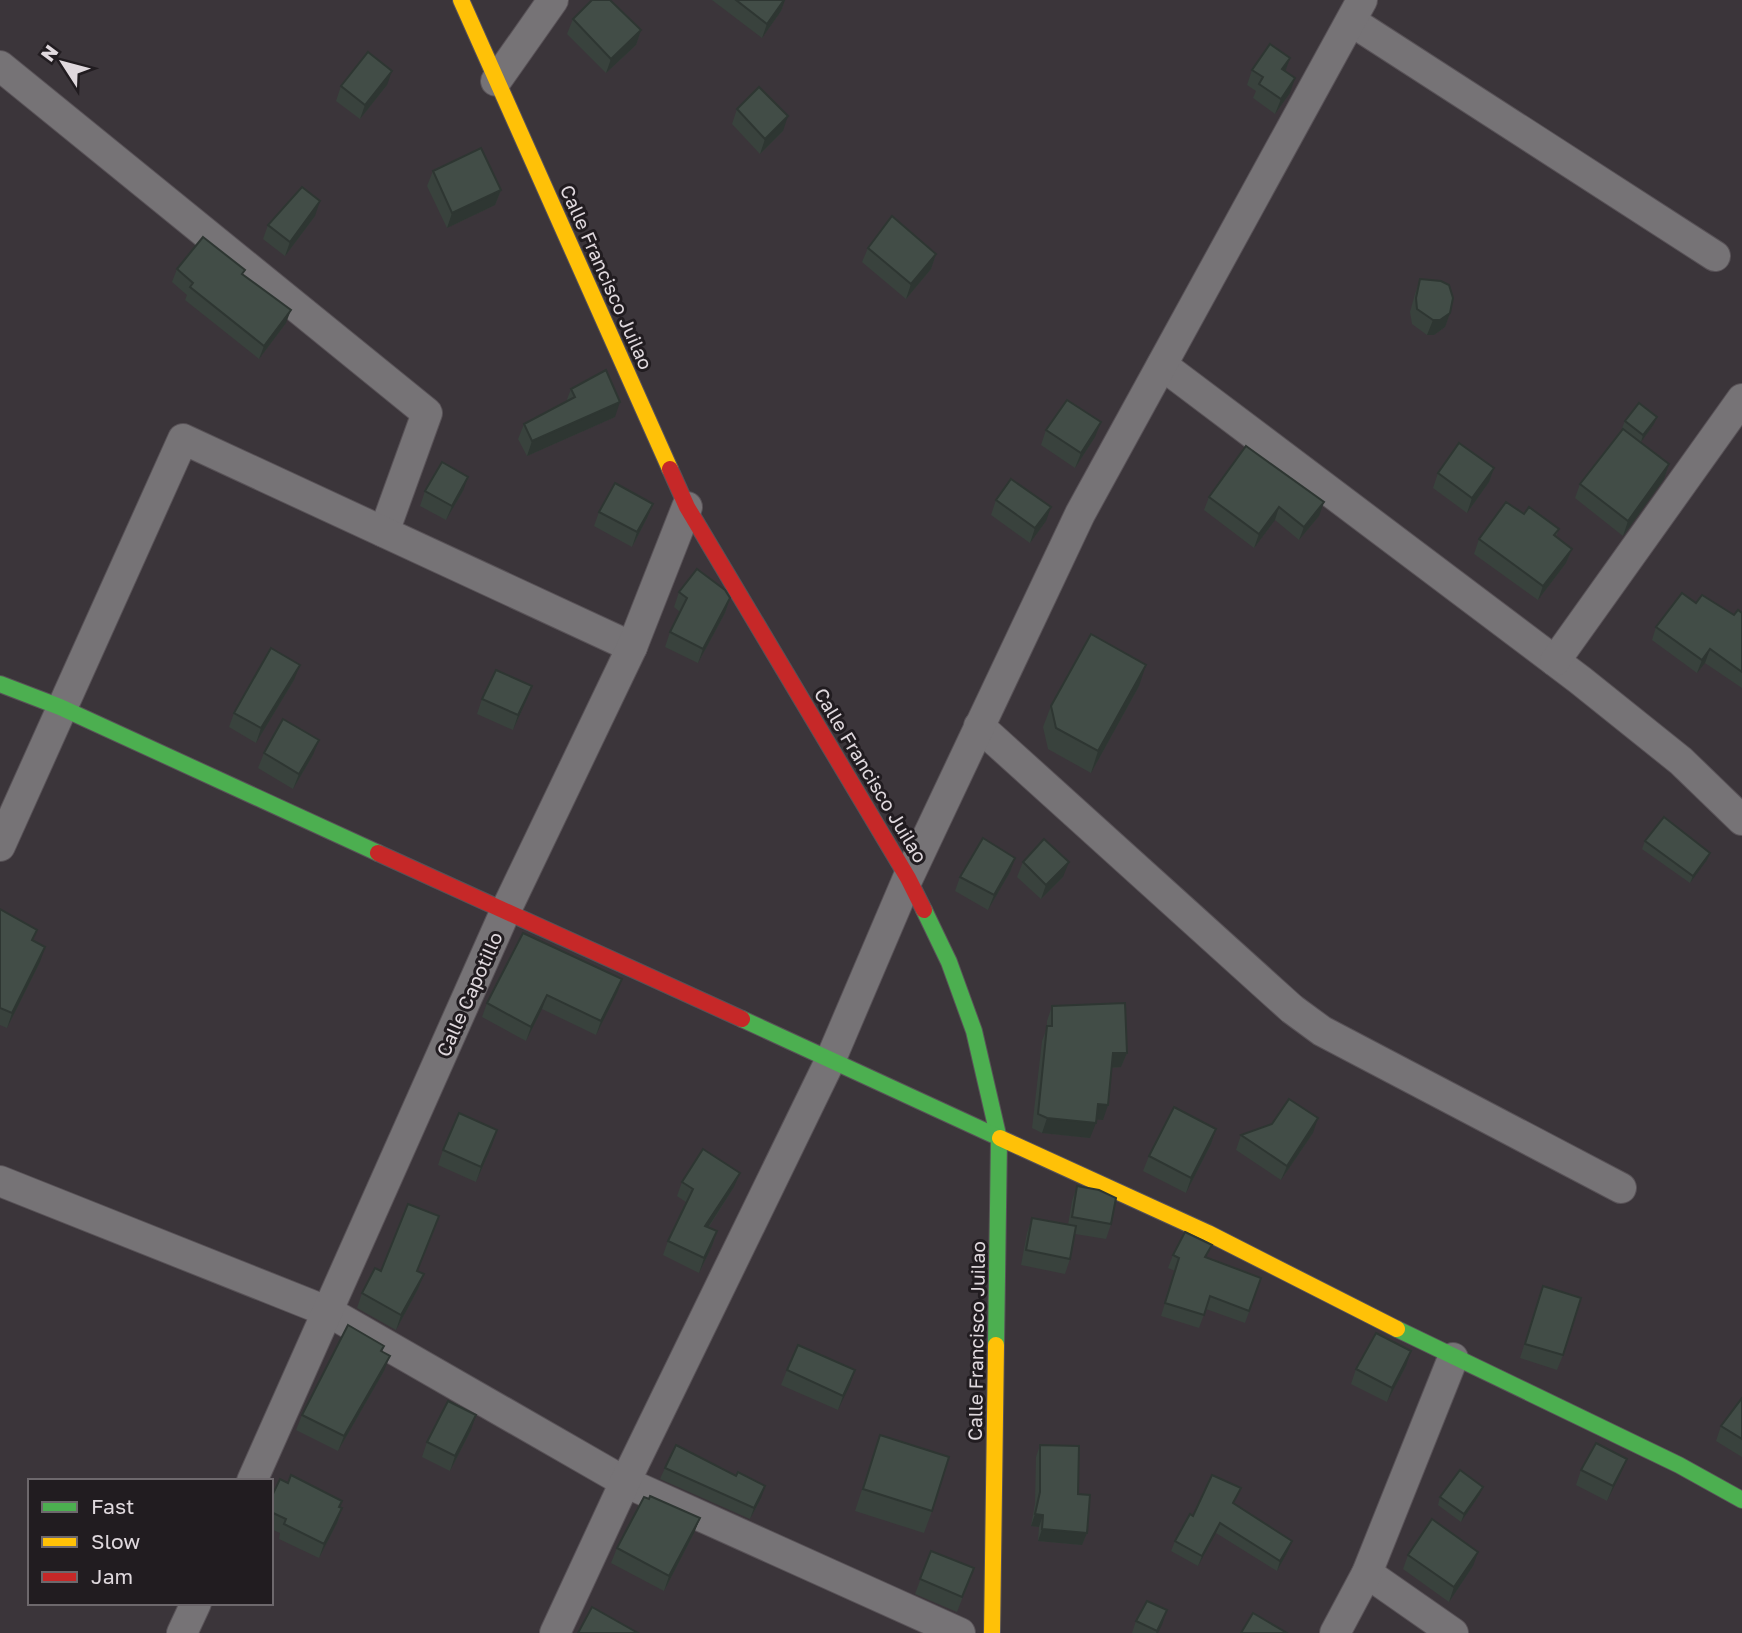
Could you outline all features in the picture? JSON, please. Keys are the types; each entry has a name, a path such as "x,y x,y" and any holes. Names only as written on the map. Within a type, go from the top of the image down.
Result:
{"street":[{"name":"Calle Francisco Juilao","path":"461,0 687,507 908,878 948,962 974,1031 999,1139 992,1633"},
{"path":"496,81 554,0"},
{"path":"555,1633 625,1482 830,1061 908,878 1080,514 1357,10 1715,256"},
{"path":"0,66 427,413 383,532"},
{"path":"1162,365 1555,661 1681,761 1742,820"},
{"path":"1555,661 1742,399"},
{"path":"0,846 60,707 183,439 632,647"},
{"name":"Calle Capotillo","path":"253,1479 505,912 632,647 687,507"},
{"path":"0,684 60,707 1208,1233 1453,1358 1679,1465 1742,1500"},
{"path":"979,726 1292,1009 1322,1031 1621,1188"},
{"path":"0,1181 329,1312 625,1482 960,1633"},
{"path":"1335,1633 1367,1573 1453,1358"},
{"path":"1367,1573 1453,1633"},
{"path":"182,1633 195,1605"}],"building":[{"path":"592,0 610,0 641,30 611,59 573,19"},
{"path":"736,0 784,0 767,24"},
{"path":"1270,44 1290,58 1282,69 1295,78 1281,99 1259,84 1263,77 1252,70"},
{"path":"368,52 392,71 365,105 341,86"},
{"path":"759,87 788,116 765,139 737,109"},
{"path":"481,148 501,190 452,213 433,171"},
{"path":"302,187 320,201 290,242 268,225"},
{"path":"892,216 936,254 911,284 868,248"},
{"path":"203,237 245,270 242,274 291,310 264,346 190,287 193,283 177,269"},
{"path":"1420,279 1441,281 1449,285 1453,298 1450,313 1440,320 1433,320 1417,309"},
{"path":"606,370 620,402 532,441 524,424 575,397 571,389"},
{"path":"1067,400 1101,422 1081,453 1046,430"},
{"path":"1639,403 1657,417 1643,435 1625,421"},
{"path":"1623,429 1669,464 1628,521 1580,484"},
{"path":"1459,443 1494,468 1472,498 1438,473"},
{"path":"1246,446 1324,502 1304,527 1279,507 1259,534 1209,497"},
{"path":"442,462 468,477 452,506 425,491"},
{"path":"1011,479 1051,507 1035,528 996,500"},
{"path":"615,483 653,504 637,532 599,512"},
{"path":"1506,502 1524,514 1529,507 1559,529 1554,535 1572,549 1543,586 1479,539"},
{"path":"697,569 725,590 730,598 703,649 670,632 687,598 679,592"},
{"path":"1682,593 1696,603 1702,595 1734,615 1738,610 1742,613 1742,672 1710,649 1702,660 1656,627"},
{"path":"1091,634 1146,665 1098,751 1056,728 1051,706"},
{"path":"271,648 300,665 261,728 234,713"},
{"path":"496,670 532,686 518,715 482,699"},
{"path":"283,719 319,740 299,774 264,753"},
{"path":"1664,817 1710,853 1693,876 1645,841"},
{"path":"983,838 1015,858 994,895 960,877"},
{"path":"1044,839 1069,862 1046,885 1023,862"},
{"path":"0,909 37,930 32,940 45,947 12,1013 0,1008"},
{"path":"523,933 622,979 601,1021 547,995 531,1027 487,1003"},
{"path":"1125,1003 1127,1053 1113,1053 1108,1105 1098,1104 1096,1123 1047,1118 1038,1114 1047,1026 1052,1026 1052,1006"},
{"path":"1289,1099 1318,1118 1287,1166 1241,1135 1272,1124"},
{"path":"1174,1107 1216,1129 1191,1178 1149,1156"},
{"path":"459,1113 497,1130 481,1167 443,1150"},
{"path":"703,1149 740,1173 705,1226 717,1231 704,1258 668,1241 693,1189 682,1182"},
{"path":"1077,1186 1099,1190 1116,1198 1111,1224 1072,1217"},
{"path":"408,1204 439,1216 417,1271 424,1274 401,1315 362,1293 375,1268 381,1271"},
{"path":"1032,1218 1076,1226 1070,1259 1026,1250"},
{"path":"1185,1232 1212,1245 1205,1257 1261,1278 1249,1311 1210,1296 1204,1315 1165,1303 1179,1258 1173,1255"},
{"path":"1543,1286 1581,1298 1563,1355 1525,1344"},
{"path":"348,1325 384,1346 381,1351 390,1356 344,1436 302,1415"},
{"path":"1376,1333 1411,1351 1392,1388 1356,1369"},
{"path":"798,1345 855,1370 843,1396 787,1370"},
{"path":"1742,1398 1742,1439 1721,1426"},
{"path":"448,1401 476,1415 455,1456 427,1442"},
{"path":"880,1435 949,1457 932,1511 863,1489"},
{"path":"1596,1443 1627,1459 1613,1486 1581,1470"},
{"path":"676,1445 736,1476 738,1472 765,1486 754,1508 665,1468"},
{"path":"1040,1445 1079,1446 1078,1494 1090,1495 1087,1533 1042,1529 1043,1515 1035,1514 1040,1492"},
{"path":"1460,1470 1483,1487 1464,1514 1440,1497"},
{"path":"291,1475 342,1501 339,1507 342,1508 324,1544 284,1524 286,1519 273,1513 273,1494 280,1479 288,1483"},
{"path":"1212,1475 1241,1488 1233,1503 1292,1541 1280,1561 1220,1523 1202,1556 1175,1541 1190,1514 1193,1516"},
{"path":"650,1496 700,1518 669,1576 617,1548 644,1497 649,1499"},
{"path":"1432,1519 1478,1552 1454,1587 1408,1555"},
{"path":"931,1551 974,1568 962,1597 920,1579"},
{"path":"1147,1601 1167,1610 1157,1631 1136,1621"},
{"path":"592,1607 638,1633 578,1633"},
{"path":"1253,1613 1287,1633 1241,1633"}],"traffic: fast":[{"path":"0,684 60,707 378,853"},
{"path":"924,910 949,962 974,1031 999,1139 996,1345"},
{"path":"742,1019 1000,1138"},
{"path":"1397,1329 1679,1465 1742,1500"}],"traffic: slow":[{"path":"461,0 670,469"},
{"path":"1000,1138 1208,1233 1397,1329"},
{"path":"992,1633 996,1345"}],"traffic: jam":[{"path":"670,469 687,507 908,878 924,910"},
{"path":"378,853 742,1019"}]}
